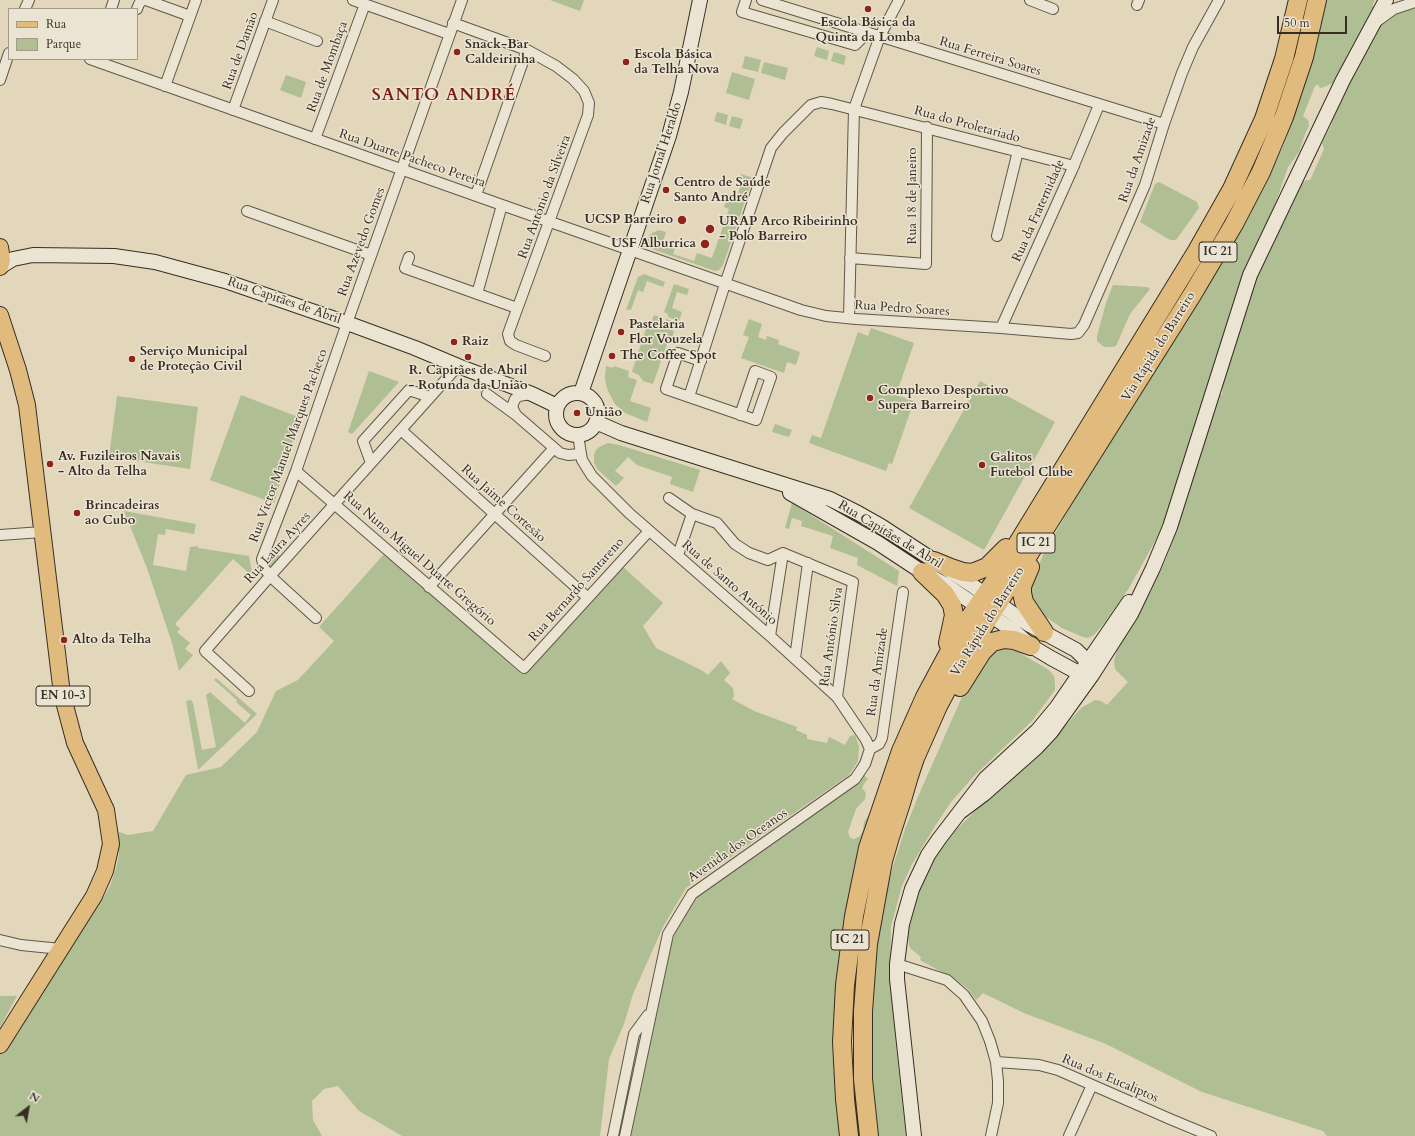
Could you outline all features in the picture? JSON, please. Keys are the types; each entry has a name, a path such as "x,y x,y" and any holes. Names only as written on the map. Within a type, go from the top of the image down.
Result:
{"highway":[{"name":"Via Rápida do Barreiro","path":"1032,534 1232,189 1264,119 1284,59 1296,15 1298,0"},
{"name":"Via Rápida do Barreiro","path":"869,1136 863,1079 863,1019 868,944 883,862 908,776 936,711 963,659 987,605 1032,534 1192,295 1234,224 1261,172 1284,117 1301,65 1317,0"},
{"path":"928,566 951,568 963,572 977,572 1032,534"},
{"path":"1032,534 1030,569 1022,586 1022,593 1024,602 1044,632"},
{"path":"928,566 953,609 953,623 941,666"},
{"name":"Via Rápida do Barreiro","path":"849,1136 845,1099 842,1042 845,985 854,916 868,848 901,751 925,696 961,630 987,605"},
{"path":"902,800 914,778 938,725 987,646 992,642 1004,639 1014,640 1031,646"}],"main road":[{"name":"Rua Jornal Heraldo","path":"581,393 672,125 683,84 700,0"},
{"path":"914,1136 897,964 904,913 912,889 939,839 985,779 1037,731 1131,614 1170,527 1250,275 1343,80 1386,0"},
{"path":"0,267 2,260 0,246 33,255"},
{"name":"Rua Capitães de Abril","path":"0,267 13,259 33,255 114,256 155,262 225,281 347,323 416,348 458,366 532,394 557,406"},
{"name":"EN 10-3","path":"0,315 18,370 26,405 62,694 75,743 106,810 111,844 105,872 94,896 0,1045"},
{"path":"581,393 586,395 594,402 598,412 596,422 589,431 578,435 572,435 562,429 556,418 557,406 564,397 569,394 581,393"},
{"name":"Rua Capitães de Abril","path":"596,422 621,433 837,503 881,526 928,566 987,605"},
{"path":"960,812 984,794 1043,740 1060,721 1107,633 1145,583"},
{"path":"987,605 1044,632 1071,647 1080,653 1086,670"},
{"path":"987,605 1031,646 1067,668 1086,670"},
{"path":"1071,647 1089,645 1100,640 1107,633"},
{"path":"1051,658 1061,671 1065,682 1057,707"}],"street":[{"path":"137,8 142,0 146,0 190,16"},
{"path":"165,86 196,0"},
{"name":"Rua de Damão","path":"233,110 272,0"},
{"path":"353,0 449,34"},
{"name":"Rua Azevedo Gomes","path":"347,323 462,0"},
{"path":"746,0 742,12 855,45 868,32"},
{"name":"Rua Ferreira Soares","path":"762,0 1164,124"},
{"path":"849,318 854,109 880,36 899,0"},
{"path":"1030,0 1053,9"},
{"name":"Rua da Amizade","path":"1082,330 1145,185 1182,73 1193,47 1219,0"},
{"path":"1371,26 1394,9 1415,2"},
{"name":"Rua de Mombaça","path":"315,139 365,4"},
{"path":"265,21 317,41"},
{"path":"453,23 527,50 476,196"},
{"name":"Rua António da Silveira","path":"527,50 556,66 573,79 584,91 589,103 588,115 508,334 510,341 516,345 545,356"},
{"path":"0,80 8,56"},
{"name":"Rua Duarte Pacheco Pereira","path":"94,60 725,284"},
{"name":"Rua do Proletariado","path":"689,397 771,148 787,128 811,105 821,102 854,109 1074,166"},
{"name":"Rua da Fraternidade","path":"1001,328 1074,166 1099,105"},
{"name":"Rua 18 de Janeiro","path":"850,258 926,264 926,127"},
{"path":"997,236 1018,151"},
{"path":"477,294 502,205"},
{"path":"247,211 371,255"},
{"path":"409,257 405,268 517,308"},
{"name":"Rua Pedro Soares","path":"725,284 802,310 826,316 1071,334 1078,333 1082,330"},
{"name":"Rua Victor Manuel Marques Pacheco","path":"316,618 264,569 262,559 296,471 347,323"},
{"path":"701,361 678,353 666,389 740,415"},
{"name":"Rua Laura Ayres","path":"250,691 205,651 458,366"},
{"path":"371,463 363,441 409,390 430,397"},
{"path":"487,394 516,415 564,455 580,454"},
{"path":"516,415 512,407 514,400 519,396 532,394"},
{"name":"Rua Jaime Cortesão","path":"401,430 587,598"},
{"name":"Rua de Santo António","path":"578,435 580,454 585,467 592,476 649,530 795,658 837,697 866,740 870,749"},
{"path":"429,587 554,448"},
{"name":"Rua Nuno Miguel Duarte Gregório","path":"296,471 524,668"},
{"path":"670,498 692,514 717,522 735,544 749,554 768,560 783,553 808,563 795,658"},
{"path":"678,555 692,514"},
{"name":"Rua Bernardo Santareno","path":"524,668 649,530"},
{"path":"0,535 42,532"},
{"path":"770,636 783,553"},
{"name":"Rua António Silva","path":"808,563 853,582 837,697"},
{"name":"Rua da Amizade","path":"870,749 879,744 882,738 903,592"},
{"name":"Avenida dos Oceanos","path":"625,1136 650,1012 668,934 692,894 854,779 865,764 870,749"},
{"path":"0,940 21,945 61,950"},
{"path":"897,964 942,978 951,983 960,990 982,1020 996,1062 998,1096 992,1136"},
{"name":"Avenida dos Oceanos","path":"613,1136 634,1034 650,1012"},
{"name":"Rua dos Eucaliptos","path":"996,1062 1048,1067 1170,1120 1211,1136"},
{"path":"1069,1136 1092,1085"}],"green space":[{"path":"550,0 584,0 580,11"},
{"path":"1326,0 1375,0 1373,4 1373,11 1341,73 1333,83 1320,88 1318,84 1315,86 1303,116 1308,120 1309,126 1299,152 1288,167 1270,219 1241,283 1163,527 1129,588 1105,622 1094,635 1088,638 1083,637 1062,628 1037,611 1032,603 1029,588 1044,553 1080,490 1239,234 1259,196 1282,149 1302,94 1318,40"},
{"path":"1415,6 1415,1136 1327,1136 1323,1131 1202,1092 1106,1044 1024,1013 983,993 976,1000 968,989 956,980 920,960 921,957 911,949 909,945 908,936 910,919 915,900 925,877 938,853 955,831 976,810 1042,753 1081,708 1095,700 1101,701 1107,705 1128,682 1115,669 1114,662 1117,650 1150,593 1165,561 1218,394 1222,395 1223,382 1254,280 1301,183 1310,180 1312,176 1324,149 1322,143 1332,124 1330,119 1372,35 1394,14"},
{"path":"817,47 829,51 827,60 814,56"},
{"path":"834,52 846,56 844,65 831,61"},
{"path":"745,56 761,60 758,72 742,68"},
{"path":"764,62 788,68 785,80 761,73"},
{"path":"732,72 755,79 749,100 726,93"},
{"path":"286,75 306,82 301,98 280,90"},
{"path":"717,112 728,115 726,125 714,121"},
{"path":"732,116 743,119 740,129 729,126"},
{"path":"741,174 753,178 723,265 719,270 715,271 652,249 649,246 647,242 648,237 652,233 659,230 666,232 663,241 676,246 673,254 694,261 697,253 712,258 729,209 724,207 728,194 737,197 743,177"},
{"path":"1159,182 1197,202 1199,208 1176,240 1170,240 1140,222 1155,184"},
{"path":"644,274 665,282 663,287 647,281 643,292 638,290 631,310 628,309 627,311 626,310 638,277"},
{"path":"674,284 689,289 687,295 677,292 672,308 682,312 679,321 668,317 668,314 664,312"},
{"path":"1113,285 1147,287 1150,289 1130,314 1116,346 1104,347 1097,341 1097,336 1106,303"},
{"path":"654,315 663,318 662,324 665,324 666,319 672,321 669,329 674,331 671,342 668,341 653,384 643,381 639,375 632,372 648,322 651,323"},
{"path":"749,319 762,324 758,337 766,340 767,336 779,340 778,344 800,352 796,365 787,362 784,373 741,358 749,337 743,335"},
{"name":"Complexo Desportivo Supera Barreiro","path":"871,328 914,343 896,395 914,401 892,464 889,463 886,471 809,443 812,435 821,438 858,332 868,336"},
{"path":"606,366 613,368 614,366 629,371 628,377 637,380 630,401 651,408 647,422 625,413 615,404 606,384"},
{"path":"369,371 399,382 352,434 348,432"},
{"name":"Galitos Futebol Clube","path":"980,381 1055,422 984,550 909,508"},
{"path":"241,395 301,418 274,503 210,480"},
{"path":"117,396 198,407 190,469 109,457"},
{"path":"775,424 792,430 789,437 772,432"},
{"path":"608,443 700,470 693,492 670,484 672,477 637,465 628,457 615,471 624,478 616,486 597,469 594,462 596,450"},
{"path":"792,503 899,571 897,586 857,565 858,558 830,548 833,536 801,526 802,521 792,518 789,529 785,528"},
{"path":"124,511 196,524 194,534 166,529 165,535 158,534 153,565 186,571 190,547 198,546 198,548 249,556 252,572 251,575 233,559 175,624 180,629 177,632 190,643 185,649 193,655 179,671 172,643 147,568"},
{"path":"270,548 275,554 281,556 272,566 269,567 266,559"},
{"path":"385,553 521,674 530,667 622,566 663,603 643,626 656,648 701,670 708,675 721,661 730,673 724,680 733,688 734,697 732,699 754,711 797,727 796,730 807,735 807,739 827,743 829,737 845,745 850,736 855,735 859,746 858,761 849,775 686,888 663,927 633,994 624,1024 609,1059 600,1136 402,1136 359,1111 338,1086 324,1089 312,1101 313,1120 322,1136 0,1136 0,1055 110,886 119,854 119,832 128,835 153,831 186,775 221,767 257,732 276,691 298,680 334,641 319,627"},
{"path":"1005,648 1018,652 1049,670 1054,676 1055,690 1032,721 975,775 951,802 911,866 902,886 891,926 890,983 906,1136 877,1136 871,1063 872,1011 875,954 887,885 905,829 917,799 965,690 993,650"},
{"path":"216,678 257,714 198,770 186,701 191,700 193,703 202,750 216,747 206,695 210,692 245,723 251,715 236,702 237,700 214,680"},
{"path":"864,775 868,779 862,788 866,793 865,799 856,809 848,832 850,838 854,839 860,836 863,830 864,822 870,813 862,842 841,1136 631,1136 668,952 678,925 691,904 707,888"},
{"path":"0,996 17,996 0,1027"}],"place":[{"name":"Escola Básica da Quinta da Lomba","path":"868,9"},
{"name":"Snack-Bar Caldeirinha","path":"457,52"},
{"name":"Escola Básica da Telha Nova","path":"626,62"},
{"name":"Centro de Saúde Santo André","path":"666,190"},
{"name":"UCSP Barreiro","path":"682,220"},
{"name":"URAP Arco Ribeirinho - Polo Barreiro","path":"710,229"},
{"name":"USF Alburrica","path":"705,244"},
{"name":"Pastelaria Flor Vouzela","path":"621,332"},
{"name":"Raiz","path":"454,342"},
{"name":"The Coffee Spot","path":"612,356"},
{"name":"R. Capitães de Abril - Rotunda da União","path":"468,357"},
{"name":"Serviço Municipal de Proteção Civil","path":"132,359"},
{"name":"Complexo Desportivo Supera Barreiro","path":"870,398"},
{"name":"União","path":"577,413"},
{"name":"Av. Fuzileiros Navais - Alto da Telha","path":"50,464"},
{"name":"Galitos Futebol Clube","path":"982,465"},
{"name":"Brincadeiras ao Cubo","path":"77,513"},
{"name":"Alto da Telha","path":"64,640"}],"district":[{"name":"SANTO ANDRÉ","path":"444,96"}]}
